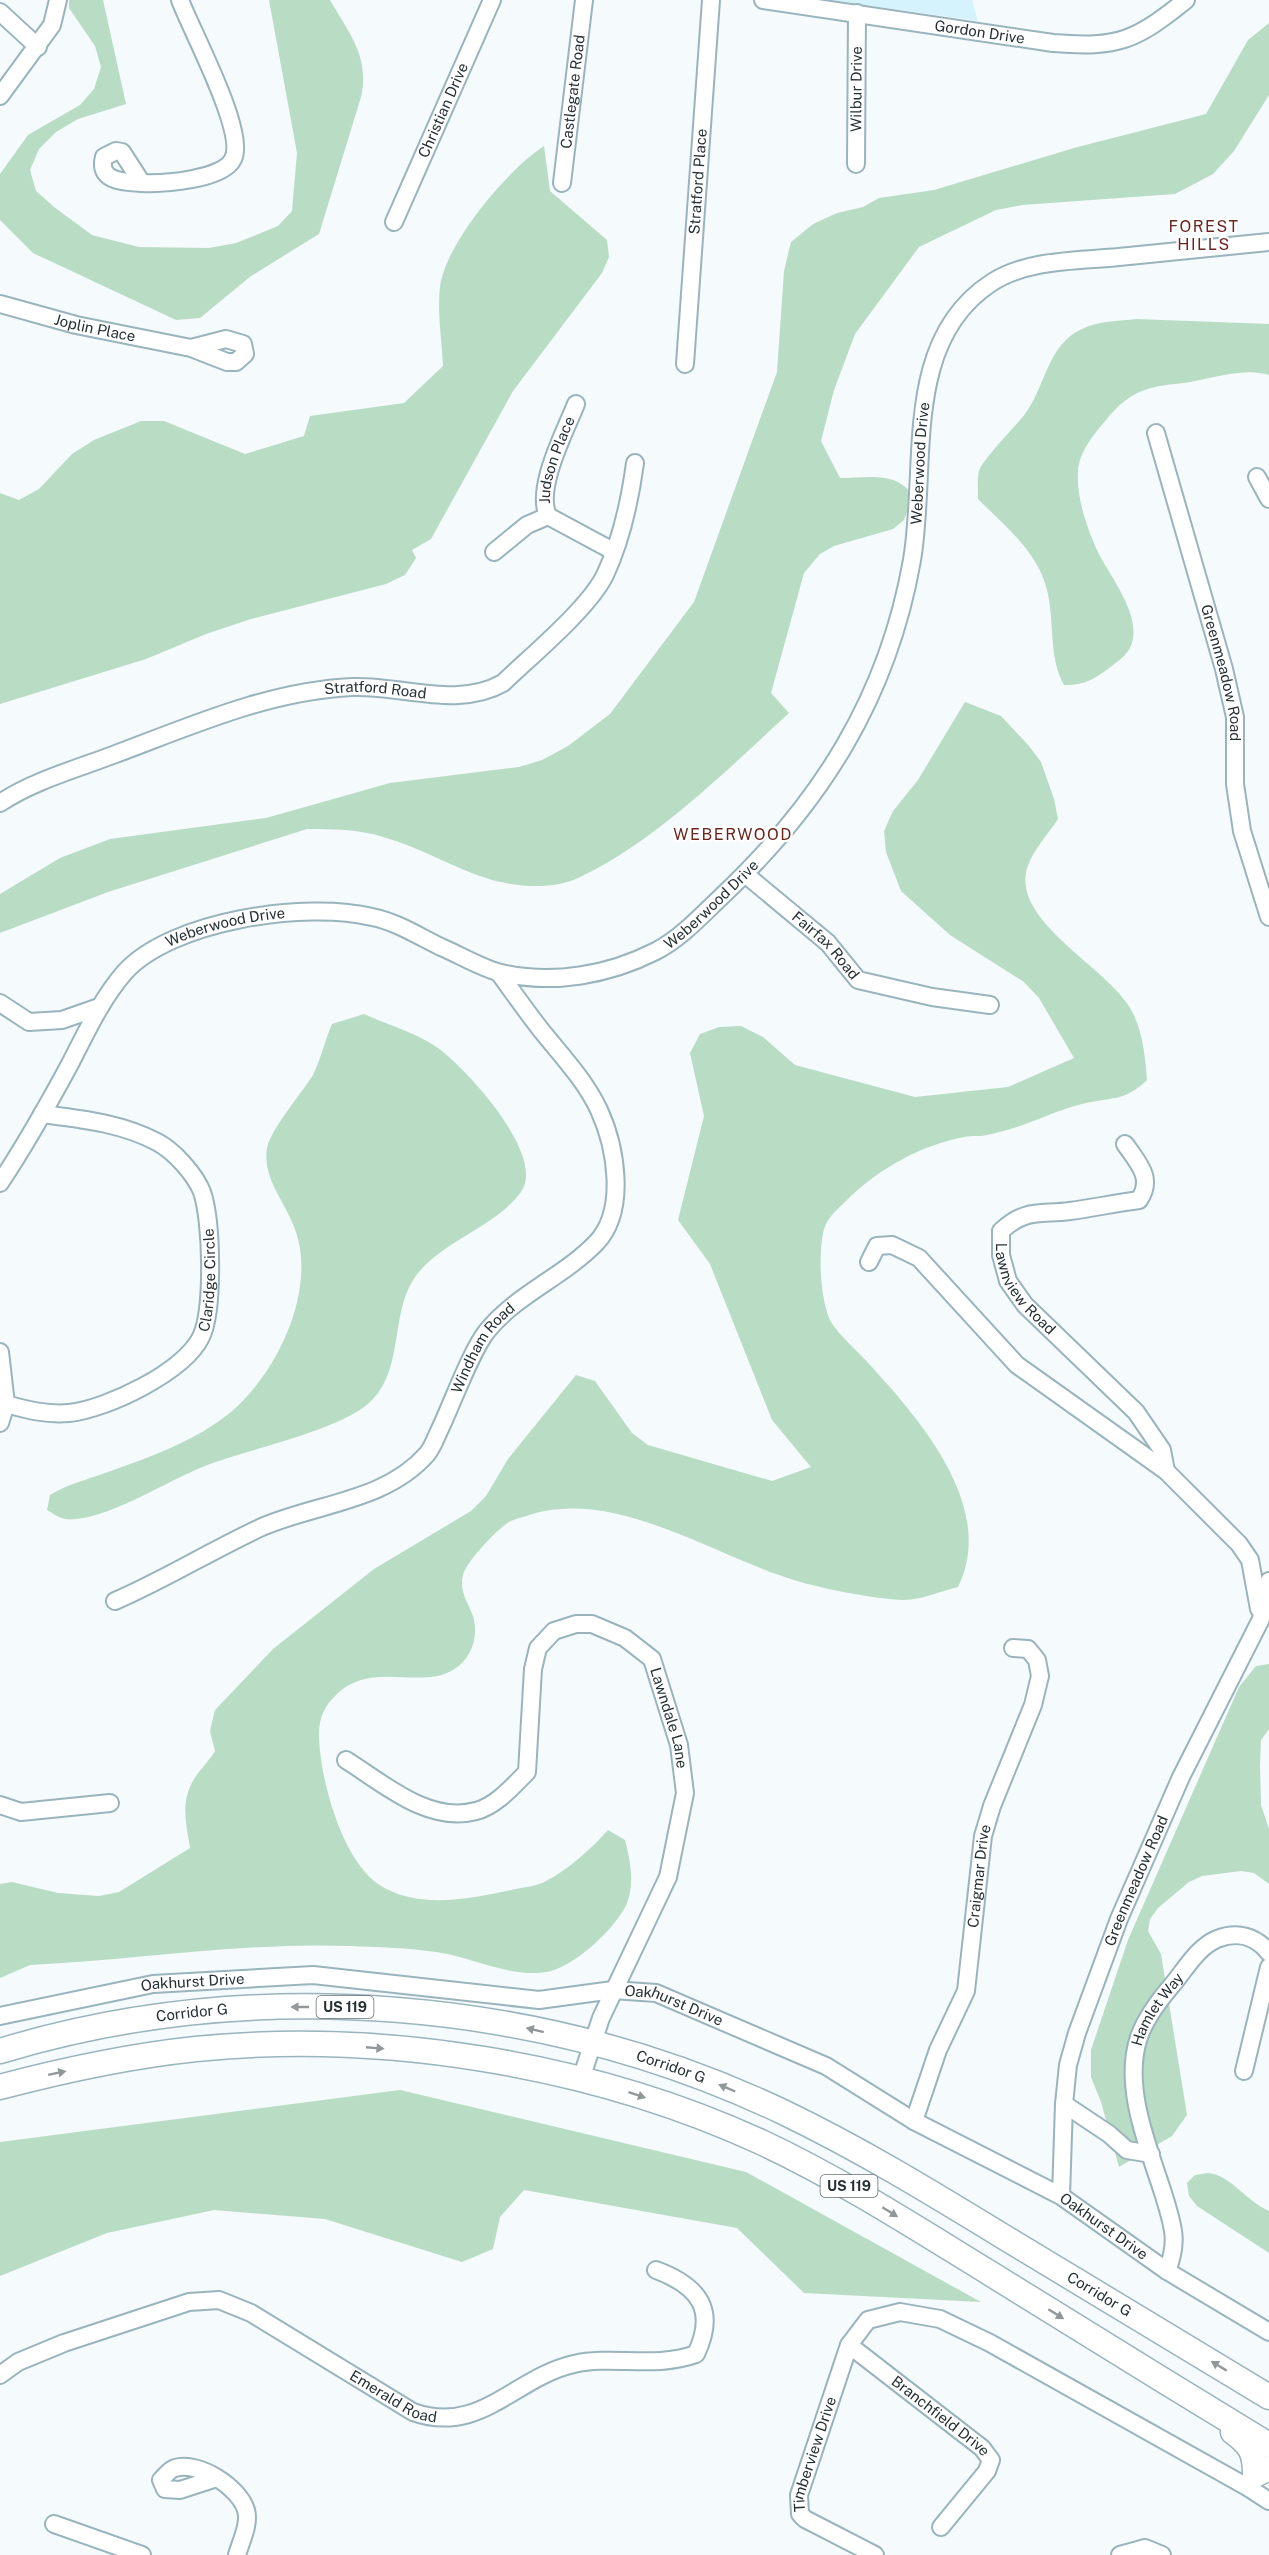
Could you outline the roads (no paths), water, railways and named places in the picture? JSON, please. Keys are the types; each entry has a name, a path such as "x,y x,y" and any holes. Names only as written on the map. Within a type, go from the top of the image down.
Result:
{"highway":[{"name":"Corridor G","path":"0,2051 143,2018 277,2007 373,2008 512,2025 592,2043 650,2060 720,2085 833,2137 909,2179 1269,2397"},
{"name":"US 119","path":"0,2087 124,2059 197,2049 338,2045 493,2061 581,2079 657,2101 774,2149 843,2183 1269,2445"},
{"path":"774,2149 784,2137 802,2135 813,2138 1168,2350 1187,2348"},
{"path":"1095,2338 1144,2375 1249,2444 1255,2457 1258,2477"}],"street":[{"path":"0,96 52,25 58,0"},
{"path":"142,183 162,184 219,171 233,160 235,151 235,141 218,86 180,0"},
{"name":"Christian Drive","path":"394,222 492,0"},
{"name":"Castlegate Road","path":"562,183 584,0"},
{"name":"Stratford Place","path":"685,364 711,0"},
{"name":"Gordon Drive","path":"763,0 1053,43 1092,46 1122,41 1149,29 1186,0"},
{"path":"0,12 38,47"},
{"name":"Wilbur Drive","path":"856,164 857,13"},
{"name":"Weberwood Drive","path":"0,1183 42,1114 99,1007 127,969 168,941 209,927 268,914 329,912 371,916 401,926 499,973 550,978 601,973 660,950 745,874 793,822 843,752 879,678 912,560 929,374 943,332 964,302 997,279 1037,266 1269,242"},
{"name":"Joplin Place","path":"0,304 76,325 191,348"},
{"name":"Judson Place","path":"548,516 543,506 546,486 576,404"},
{"name":"Greenmeadow Road","path":"1156,433 1224,669 1235,717 1235,784 1242,831 1269,917"},
{"name":"Stratford Road","path":"0,802 64,773 254,703 353,687 463,696 486,692 503,683 589,599 605,575 631,492 635,463"},
{"path":"1257,477 1269,499"},
{"path":"494,552 527,525 548,516 612,551"},
{"name":"Fairfax Road","path":"745,874 828,943 858,980 932,998 990,1005"},
{"name":"Windham Road","path":"115,1600 157,1583 263,1527 319,1507 381,1489 407,1474 429,1451 484,1335 496,1320 525,1295 572,1265 606,1232 617,1194 615,1164 599,1110 579,1078 499,973"},
{"path":"0,1003 29,1022 62,1020 99,1007"},
{"name":"Claridge Circle","path":"6,1404 34,1412 70,1413 117,1399 161,1376 186,1356 201,1337 209,1302 208,1226 202,1191 186,1167 158,1142 103,1122 42,1114"},
{"name":"Lawnview Road","path":"1125,1144 1147,1178 1146,1190 1139,1200 1067,1211 1036,1211 1019,1218 1001,1231 1001,1255 1008,1281 1026,1305 1136,1412 1162,1450 1166,1472"},
{"name":"Lawnview Road","path":"868,1262 877,1246 892,1245 919,1258 1017,1365 1166,1472 1239,1544 1250,1560 1261,1619"},
{"path":"0,1352 6,1404 0,1423"},
{"name":"Greenmeadow Road","path":"1061,2196 1064,2104 1068,2065 1077,2033 1119,1919 1180,1777 1261,1619 1269,1581"},
{"name":"Lawndale Lane","path":"346,1760 400,1795 441,1814 477,1811 499,1798 527,1772 533,1669 538,1648 555,1631 576,1624 592,1624 625,1638 652,1659 669,1704 679,1745 685,1793 668,1877 613,1990 592,2043 581,2079"},
{"name":"Craigmar Drive","path":"914,2121 938,2050 966,1991 983,1836 992,1806 1033,1705 1040,1676 1037,1660 1028,1649 1013,1648"},
{"path":"0,1805 21,1812 110,1803"},
{"name":"Hamlet Way","path":"1167,2271 1175,2251 1172,2224 1151,2154 1133,2076 1139,2037 1157,2003 1206,1944 1226,1935 1245,1935 1260,1941 1269,1953"},
{"path":"1244,2071 1269,1967"},
{"name":"Oakhurst Drive","path":"0,2016 153,1984 313,1974 538,2000 613,1990 656,1993 826,2066 914,2121 1061,2196 1167,2271 1269,2332"},
{"path":"1064,2104 1109,2134 1127,2150 1151,2154"},
{"name":"Emerald Road","path":"0,2375 18,2362 64,2343 189,2302 219,2300 251,2313 413,2412 430,2418 452,2419 486,2409 539,2377 577,2363 677,2361 696,2354 706,2334 705,2312 693,2290 677,2277 656,2270"},
{"name":"Timberview Drive","path":"875,2555 805,2519 800,2514 798,2504 849,2345 868,2320 900,2312 940,2319 1258,2477 1269,2501"},
{"name":"Branchfield Drive","path":"849,2345 982,2448 991,2460 987,2471 941,2527"},
{"path":"217,2478 240,2498 246,2511 244,2532 237,2555"},
{"path":"54,2524 142,2555"},
{"path":"1120,2555 1145,2548 1162,2555"}],"district":[{"name":"FOREST HILLS","path":"1204,235"},
{"name":"WEBERWOOD","path":"733,834"}]}
